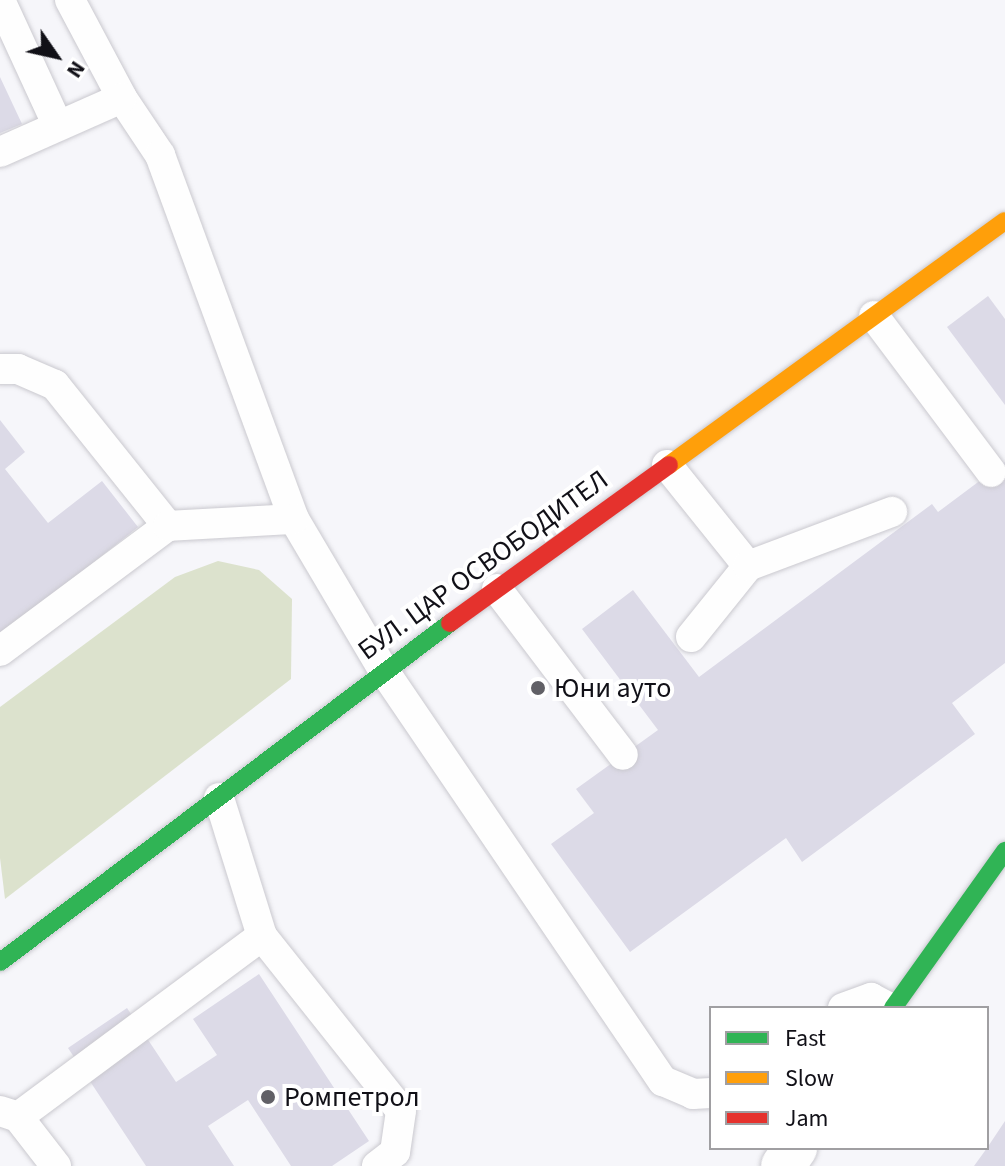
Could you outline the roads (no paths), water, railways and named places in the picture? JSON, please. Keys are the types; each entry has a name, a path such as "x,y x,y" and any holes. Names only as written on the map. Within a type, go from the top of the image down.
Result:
{"main road":[{"name":"БУЛ. ЦАР ОСВОБОДИТЕЛ","path":"0,962 384,671 1005,221"},
{"path":"893,1006 1005,851"}],"lane":[{"path":"0,0 57,124"},
{"path":"70,0 122,98 160,155 294,519 384,671 663,1081 693,1094 709,1093"},
{"path":"0,152 57,124 122,98"},
{"path":"874,316 991,472"},
{"path":"0,369 18,369 55,385 168,526"},
{"path":"667,465 748,566"},
{"path":"691,637 748,566 892,512"},
{"path":"0,651 168,526 294,519"},
{"path":"497,589 623,755"},
{"path":"219,798 262,936 401,1111 395,1152 377,1166"},
{"path":"56,1166 9,1114 262,936"},
{"path":"849,1006 871,998 888,1006"}],"place":[{"name":"Юни ауто","path":"538,688"},
{"name":"Ромпетрол","path":"268,1097"}]}
